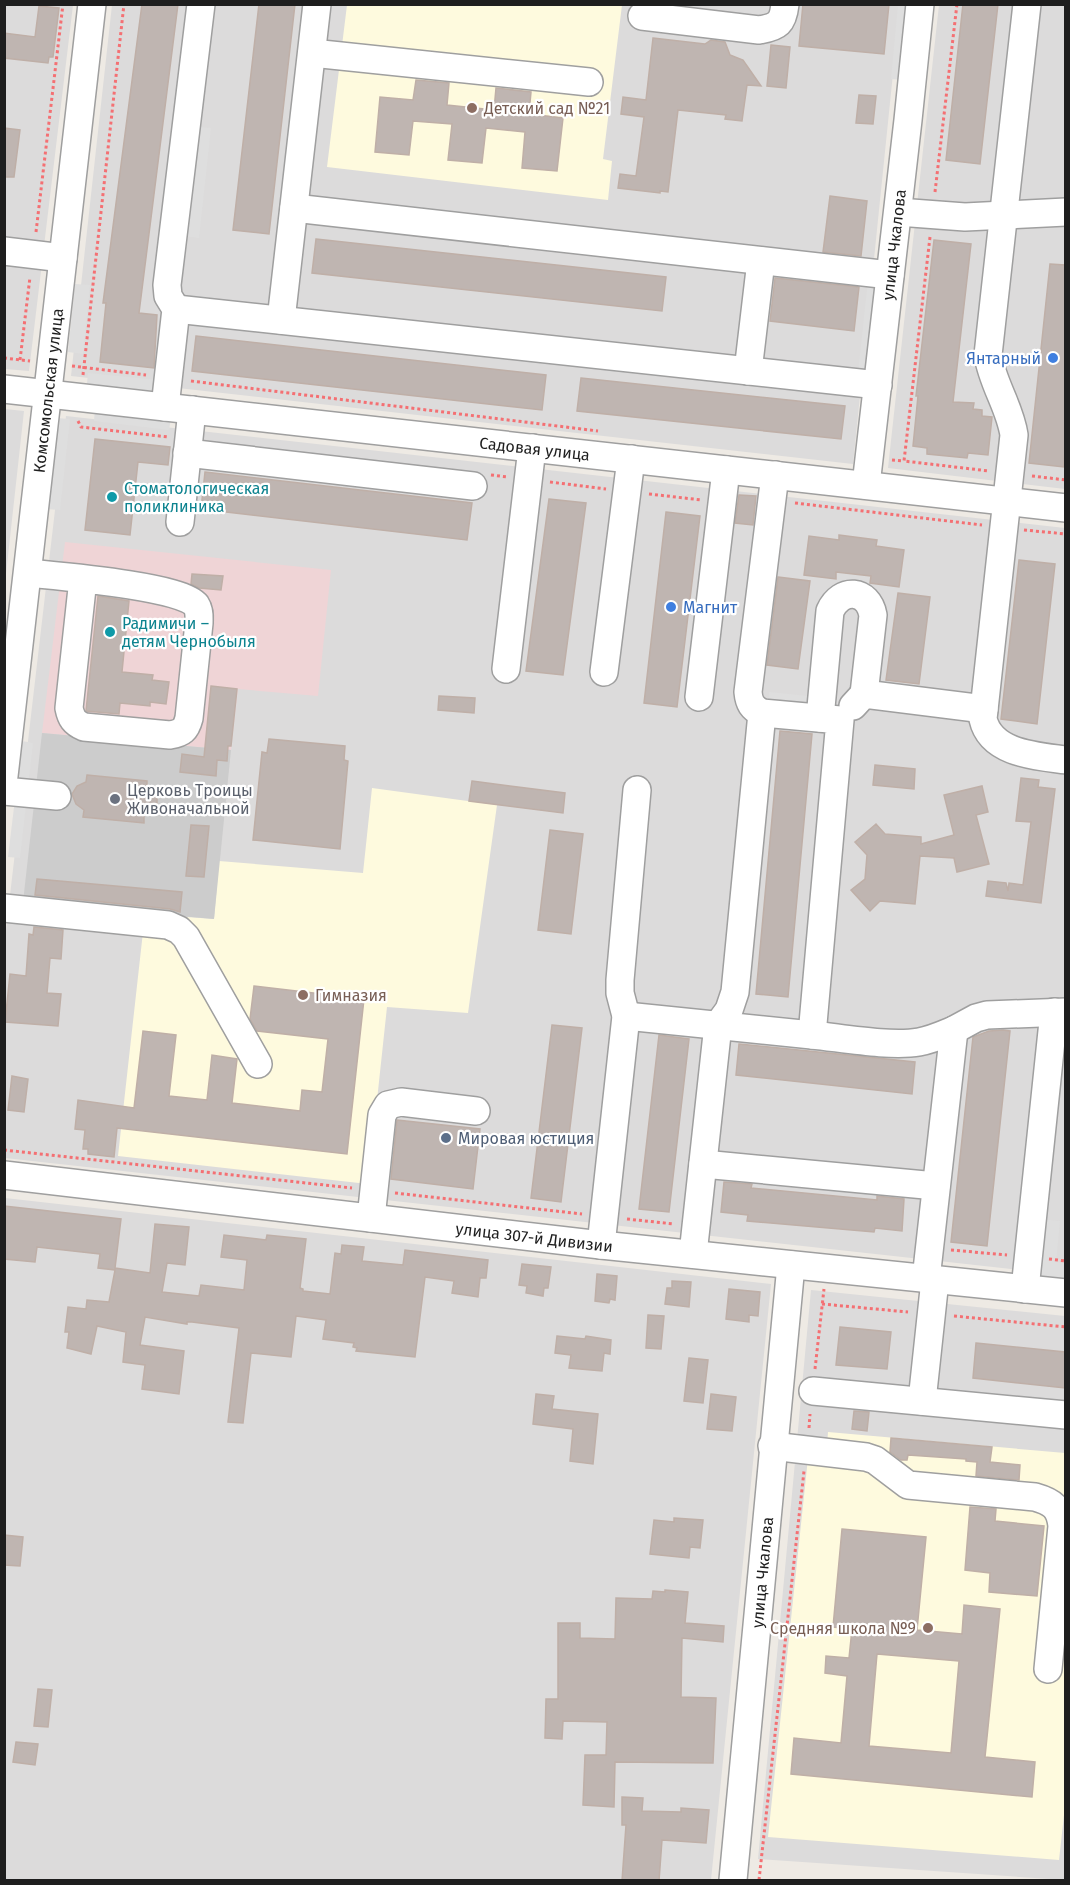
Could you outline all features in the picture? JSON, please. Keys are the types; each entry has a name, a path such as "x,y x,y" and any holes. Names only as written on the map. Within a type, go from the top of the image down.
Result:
{"street":[{"name":"Комсомольская улица","path":"4,776 92,4"},
{"path":"165,407 176,309 168,296 167,285 201,4"},
{"path":"281,320 317,4"},
{"path":"642,16 759,30 777,25 783,17 785,4"},
{"name":"улица Чкалова","path":"866,485 920,4"},
{"path":"1027,4 988,355 990,370 1013,424 1014,435 984,709 985,728 996,741 1023,753 1065,760"},
{"path":"312,53 589,82"},
{"path":"294,208 890,275"},
{"path":"898,212 966,218 1065,212"},
{"path":"4,251 63,258"},
{"path":"748,371 760,261"},
{"path":"176,309 878,385"},
{"name":"Садовая улица","path":"4,389 726,470 773,486 866,485 1006,514 1065,508"},
{"path":"180,522 192,410"},
{"path":"506,669 532,448"},
{"path":"187,453 473,486"},
{"path":"604,672 631,459"},
{"path":"699,697 726,470"},
{"path":"773,486 748,692 749,701 754,709 762,713 830,719 864,694 984,709"},
{"path":"28,573 130,584 187,598 195,604 199,613 199,623 190,706 187,727 181,733 170,735 84,727 76,724 70,717 69,708 83,579"},
{"path":"812,1035 830,719 831,610 834,603 846,594 862,597 872,609 864,694"},
{"path":"693,1254 718,1025 729,1010 735,992 762,713"},
{"path":"4,790 57,796"},
{"path":"601,1245 626,1016 620,993 620,980 637,790"},
{"path":"4,908 168,925 179,930 186,937 258,1065"},
{"path":"626,1016 895,1043 935,1038 987,1015 1060,1012 1025,1289"},
{"path":"922,1401 936,1186 954,1030"},
{"path":"371,1218 382,1115 388,1105 401,1102 476,1111"},
{"path":"703,1164 936,1186"},
{"name":"улица 307-й Дивизии","path":"4,1175 826,1269 930,1272 1025,1289 1065,1293"},
{"name":"улица Чкалова","path":"734,1881 790,1265"},
{"path":"813,1391 1065,1415"},
{"path":"772,1446 866,1457 875,1460 908,1485 1035,1497 1046,1500 1055,1507 1060,1515 1062,1526 1048,1669"}],"path":[{"path":"20,360 63,4"},
{"path":"124,4 84,367 606,432"},
{"path":"957,4 904,461 1065,480"},
{"path":"4,358 25,360"},
{"path":"773,486 796,503 1006,514 1065,534"},
{"path":"930,1272 954,1249 1065,1261"},
{"path":"759,1881 826,1269"}],"shaded area":[{"path":"5,5 73,5 29,371 5,369"},
{"path":"112,5 900,5 853,464 71,376"},
{"name":"Детский сад №21","path":"347,5 622,5 603,159 612,161 608,200 327,167"},
{"path":"898,5 911,5 903,80 891,79"},
{"path":"939,5 1065,5 1065,489 888,468"},
{"path":"198,127 211,128 199,238 185,236"},
{"path":"868,280 882,282 871,374 858,373"},
{"path":"75,284 90,285 83,354 68,352"},
{"path":"88,373 157,380 156,391 87,384"},
{"path":"4,409 24,411 5,583"},
{"path":"95,409 171,418 169,430 94,421"},
{"path":"66,416 1065,528 1065,1275 5,1158 5,938"},
{"path":"56,418 70,419 60,510 46,509"},
{"path":"65,542 331,570 318,696 238,689 231,750 42,733"},
{"path":"769,692 837,699 835,712 768,706"},
{"path":"42,733 231,750 214,919 23,902"},
{"path":"22,741 33,743 20,858 8,857"},
{"name":"Гимназия","path":"372,788 497,805 468,1013 387,1007 368,1184 118,1156 145,914 214,919 219,861 363,873"},
{"path":"5,1198 771,1284 711,1880 5,1880"},
{"path":"1039,1219 1060,1221 1056,1262 1065,1263 1065,1280 1034,1277"},
{"name":"Средняя школа №9","path":"811,1290 1065,1316 1065,1880 758,1859"},
{"name":"Средняя школа №9","path":"828,1432 1065,1453 1066,1797 1059,1860 768,1837 808,1458 826,1459"}],"building":[{"path":"142,4 178,4 139,313 157,315 154,368 100,362 106,303 103,303"},
{"path":"259,4 295,4 269,234 233,230"},
{"path":"803,4 889,4 884,54 799,46"},
{"path":"963,4 998,4 980,164 946,160"},
{"path":"39,6 59,8 53,57 49,57 48,63 4,58 4,33 35,37"},
{"path":"653,38 705,44 711,40 725,42 730,55 743,60 761,86 747,85 742,121 725,119 726,115 678,110 668,192 660,191 660,193 618,188 620,174 636,176 644,117 621,114 623,97 646,100"},
{"path":"771,45 790,47 786,88 767,86"},
{"path":"416,80 449,83 447,105 494,110 496,88 531,92 529,114 563,118 557,171 522,168 525,132 486,128 482,163 448,160 452,124 413,121 409,155 375,152 380,97 413,100"},
{"path":"859,95 876,96 873,124 856,123"},
{"path":"4,128 20,130 14,177 4,177"},
{"path":"830,196 867,201 861,256 823,252"},
{"path":"316,239 666,277 662,311 312,273"},
{"path":"934,240 971,244 953,402 974,403 973,409 982,410 982,416 992,417 988,455 968,453 967,458 927,454 927,448 913,446 918,396 916,396"},
{"name":"Янтарный","path":"1050,264 1065,265 1064,467 1029,463"},
{"path":"775,278 859,287 854,331 770,321"},
{"path":"196,336 546,375 542,410 192,371"},
{"path":"581,378 845,406 841,439 577,411"},
{"name":"Стоматологическая поликлиника","path":"95,439 170,447 168,465 138,462 130,535 85,530"},
{"path":"205,472 472,503 467,540 201,509"},
{"path":"739,495 756,496 753,525 735,523"},
{"path":"549,499 586,503 563,675 526,671"},
{"path":"666,512 700,516 677,707 644,703"},
{"path":"839,535 877,540 876,546 904,550 899,587 870,583 871,576 836,572 836,579 804,575 809,536 839,540"},
{"path":"1019,560 1055,564 1037,724 1001,719"},
{"path":"192,574 223,576 221,590 199,588 191,584"},
{"path":"778,577 810,581 798,669 767,665"},
{"path":"898,593 930,597 919,684 886,680"},
{"name":"Радимичи – детям Чернобыля","path":"98,596 129,601 122,672 153,675 152,680 169,682 166,704 150,702 150,706 120,703 119,714 86,711"},
{"path":"211,686 237,689 231,746 228,746 227,761 217,760 216,776 180,772 182,754 204,757"},
{"path":"439,696 475,698 474,713 438,710"},
{"path":"780,731 812,734 788,997 756,994"},
{"path":"269,739 345,746 344,760 348,761 340,849 253,840 262,752 267,753"},
{"path":"875,765 915,769 914,789 873,785"},
{"name":"Церковь Троицы Живоначальной","path":"87,775 147,781 147,788 157,798 157,807 144,815 144,823 83,817 84,810 76,804 72,794 77,786 86,782"},
{"path":"1021,778 1039,780 1038,787 1055,789 1041,903 986,896 988,881 1006,883 1008,891 1009,883 1023,885 1031,822 1016,821"},
{"path":"472,781 565,793 563,813 469,801"},
{"path":"982,786 988,812 976,815 989,864 957,872 954,858 920,856 915,904 880,901 870,911 851,890 865,879 867,855 855,842 876,824 885,834 921,837 921,844 954,835 944,795"},
{"path":"191,825 209,826 204,877 186,876"},
{"path":"550,830 583,834 571,934 538,930"},
{"path":"37,879 182,892 180,912 170,909 35,895"},
{"path":"34,927 63,930 61,959 50,958 47,993 61,994 58,1026 5,1022 10,974 26,976 29,934 33,935"},
{"path":"254,986 364,999 347,1154 117,1128 114,1157 88,1154 88,1149 83,1149 85,1130 75,1129 78,1100 134,1108 143,1031 176,1035 169,1096 207,1100 212,1055 237,1059 232,1103 300,1111 302,1090 322,1092 328,1039 257,1031 250,1019"},
{"path":"552,1025 582,1028 561,1202 531,1198"},
{"path":"989,1031 1010,1031 987,1246 951,1242 973,1037"},
{"path":"659,1035 689,1039 669,1212 639,1209"},
{"path":"739,1044 915,1062 912,1094 736,1075"},
{"path":"12,1076 28,1079 24,1112 8,1110"},
{"path":"397,1120 480,1129 473,1189 391,1179"},
{"path":"724,1182 752,1184 751,1188 877,1200 877,1196 904,1199 902,1231 875,1228 874,1232 747,1221 748,1215 721,1212"},
{"path":"4,1206 121,1219 115,1268 150,1273 155,1224 189,1227 185,1265 167,1263 162,1292 199,1296 201,1285 244,1290 247,1260 221,1257 224,1235 266,1240 267,1235 306,1239 300,1288 303,1291 330,1294 335,1253 341,1254 342,1245 364,1247 362,1261 403,1265 405,1250 488,1260 486,1278 480,1278 478,1297 452,1293 454,1281 425,1277 415,1357 356,1351 357,1348 353,1347 354,1343 323,1339 326,1320 296,1316 291,1357 251,1353 243,1423 228,1422 239,1328 192,1322 187,1322 187,1324 145,1317 140,1345 184,1351 179,1394 142,1389 145,1365 123,1362 126,1332 97,1326 91,1354 67,1348 69,1332 65,1332 68,1307 86,1309 87,1300 109,1302 115,1270 98,1268 100,1254 37,1247 35,1262 4,1259"},
{"path":"522,1264 551,1267 548,1288 544,1288 543,1296 526,1293 527,1286 519,1285"},
{"path":"597,1274 617,1276 615,1300 610,1299 609,1303 595,1301"},
{"path":"672,1281 691,1282 689,1307 665,1304 667,1288 672,1288"},
{"path":"729,1289 760,1292 758,1316 749,1315 749,1322 726,1319"},
{"path":"648,1315 664,1316 661,1349 646,1348"},
{"path":"840,1327 891,1332 887,1369 836,1365"},
{"path":"557,1336 585,1339 586,1336 611,1340 610,1354 604,1353 602,1371 569,1368 571,1355 555,1353"},
{"path":"976,1343 1065,1352 1065,1388 973,1378"},
{"path":"689,1358 708,1360 703,1403 684,1401"},
{"path":"536,1394 554,1396 552,1409 598,1414 593,1464 570,1461 573,1429 533,1424"},
{"path":"711,1394 736,1397 732,1431 707,1429"},
{"path":"854,1411 869,1412 867,1431 852,1429"},
{"path":"891,1438 992,1447 990,1462 1020,1465 1019,1480 976,1476 977,1462 966,1461 966,1459 908,1455 907,1460 901,1460 890,1452"},
{"path":"970,1507 996,1509 995,1521 1044,1526 1037,1596 989,1592 990,1573 965,1570"},
{"path":"674,1518 703,1520 700,1548 690,1547 689,1558 650,1554 654,1520 674,1522"},
{"path":"842,1529 926,1537 917,1630 962,1634 964,1605 1000,1609 985,1757 1035,1762 1032,1797 791,1774 794,1738 841,1743 847,1676 825,1673 826,1656 849,1658 852,1629 833,1627","holes":["877,1654 959,1661 951,1753 869,1746"]},
{"path":"4,1535 23,1537 20,1566 4,1565"},
{"path":"665,1590 688,1592 685,1623 724,1626 723,1642 682,1638 681,1697 716,1698 713,1763 615,1762 614,1807 583,1805 585,1755 606,1755 607,1722 563,1721 562,1739 545,1738 546,1699 558,1699 558,1623 580,1623 580,1638 615,1639 616,1598 652,1599 653,1591 665,1592"},
{"path":"38,1689 52,1690 48,1727 34,1726"},
{"path":"16,1742 38,1744 35,1765 13,1762"},
{"path":"622,1797 643,1798 642,1811 681,1812 681,1808 709,1810 706,1843 662,1840 659,1881 622,1881 626,1825 622,1825"}],"place":[{"name":"Детский сад №21","path":"472,108"},
{"name":"Янтарный","path":"1053,358"},
{"name":"Стоматологическая поликлиника","path":"112,497"},
{"name":"Магнит","path":"671,607"},
{"name":"Радимичи – детям Чернобыля","path":"110,632"},
{"name":"Церковь Троицы Живоначальной","path":"115,799"},
{"name":"Гимназия","path":"303,995"},
{"name":"Мировая юстиция","path":"446,1138"},
{"name":"Средняя школа №9","path":"928,1628"}]}
